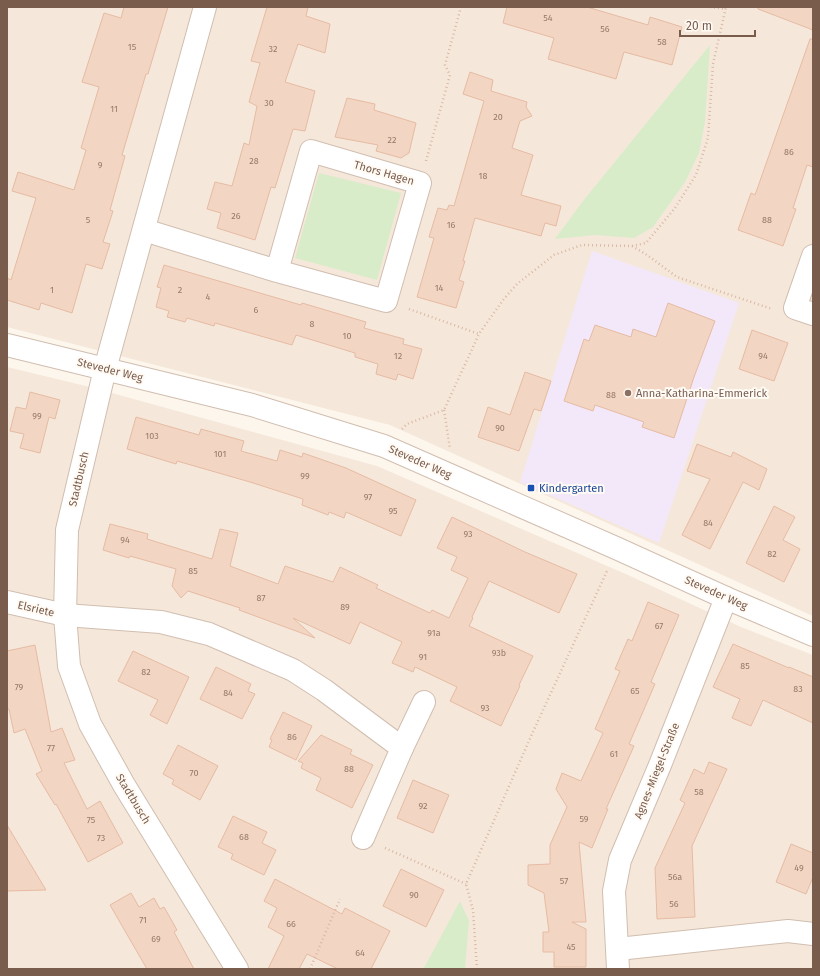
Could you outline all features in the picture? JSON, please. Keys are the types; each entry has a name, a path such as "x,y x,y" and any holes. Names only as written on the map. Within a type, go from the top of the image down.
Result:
{"street":[{"path":"105,368 205,7"},
{"name":"Thors Hagen","path":"277,271 311,151 420,183 386,301"},
{"path":"144,230 277,271 386,301"},
{"path":"804,311 813,256"},
{"name":"Steveder Weg","path":"7,345 252,405 384,446 726,598 813,635"},
{"name":"Stadtbusch","path":"105,368 67,530 65,615 69,666 90,724 124,784 237,969"},
{"name":"Agnes-Miegel-Straße","path":"726,598 660,765 620,860 614,892 618,959 788,931 813,934"},
{"name":"Elsriete","path":"7,602 65,615"},
{"path":"65,615 162,622 209,634 293,670 324,690 402,748"},
{"path":"363,838 402,748 424,702"}],"path":[{"path":"420,183 450,75 445,65 461,7"},
{"path":"456,478 444,410 479,334 503,300 517,284 554,255 582,246 632,246 646,243 675,208 696,175 708,138 712,64 725,8 710,7"},
{"path":"632,246 677,277 782,313 804,311"},
{"path":"386,301 479,334"},
{"path":"384,446 407,424 444,410"},
{"path":"477,969 473,910 466,884 616,548"},
{"path":"363,838 466,884"},
{"path":"310,969 340,899"}],"shaded area":[{"path":"7,7 813,7 813,616 390,425 7,327"},
{"name":"Anna-Katharina-Emmerick","path":"592,251 739,303 659,543 520,482"},
{"path":"7,367 90,387 377,466 628,575 741,627 813,655 813,969 7,969"}],"green space":[{"path":"710,45 705,122 699,153 685,182 653,227 634,238 595,235 555,239 583,201"},
{"path":"319,173 401,193 377,280 295,258"},
{"path":"460,901 469,921 465,969 424,968"}],"building":[{"path":"124,7 168,7 122,155 125,156 110,210 113,211 103,242 110,244 102,269 86,264 72,313 41,303 39,310 7,300 7,278 11,280 36,198 12,191 18,172 74,190 86,150 81,148 99,87 82,82 104,13 121,18"},
{"path":"267,7 308,7 306,16 330,24 325,53 298,44 285,82 315,91 305,131 293,129 275,188 271,187 255,240 217,228 221,213 207,209 215,182 232,186 244,143 249,145 257,106 249,102 260,63 251,61"},
{"path":"507,7 587,7 648,25 650,17 682,27 672,65 624,52 616,79 548,59 554,38 503,23"},
{"path":"758,7 813,7 813,30 758,9"},
{"path":"810,39 813,39 813,167 807,165 793,208 796,209 783,246 738,230 751,193 755,195"},
{"path":"470,72 493,80 491,91 527,102 526,107 532,116 520,121 512,148 533,155 521,195 561,206 556,226 545,223 541,236 475,218 463,261 465,261 459,280 464,282 456,308 417,297 434,238 429,237 438,208 447,210 449,205 454,206 484,101 463,94"},
{"path":"347,98 375,104 374,110 416,123 409,153 401,158 376,151 378,145 335,137"},
{"path":"164,265 301,305 302,303 366,322 364,328 404,339 403,344 422,349 413,379 398,374 396,380 376,374 378,364 355,357 355,353 296,335 292,345 215,323 214,326 187,318 185,322 167,317 169,311 156,307 161,288 157,287"},
{"path":"668,303 715,321 694,377 674,438 642,427 644,422 595,405 593,411 564,401 584,339 589,341 595,325 631,337 633,329 656,337"},
{"path":"752,330 788,343 774,381 739,369"},
{"path":"525,372 551,381 541,411 534,409 519,451 478,437 488,407 510,415"},
{"path":"30,392 60,400 55,419 49,417 40,453 20,448 24,434 10,431 16,407 26,409"},
{"path":"136,417 199,435 201,429 244,441 241,451 277,461 280,450 302,457 303,453 346,468 416,500 401,536 346,512 344,518 329,512 328,515 302,505 303,499 177,461 176,464 127,449"},
{"path":"697,444 731,457 733,452 767,469 759,490 743,482 710,549 682,535 710,479 687,471"},
{"path":"774,506 795,517 783,540 800,549 784,582 746,563"},
{"path":"452,517 525,552 577,574 559,613 489,581 469,626 533,656 501,726 450,701 457,687 415,667 413,672 392,663 402,642 360,622 350,644 293,618 315,638 239,610 240,608 188,591 181,598 172,586 176,569 103,550 110,524 148,534 147,539 212,559 220,529 238,533 230,566 278,584 285,566 333,582 340,567 378,585 376,588 430,613 432,610 449,618 468,578 451,570 457,557 437,548"},
{"path":"648,602 679,615 651,682 655,684 629,744 634,746 606,809 608,809 592,848 579,842 586,922 572,922 586,929 586,967 554,967 554,952 543,952 543,932 549,932 544,893 528,885 528,865 550,864 550,845 567,807 556,789 562,773 581,781 603,733 595,729 620,671 615,669 628,639 632,641"},
{"path":"733,644 813,677 813,723 763,700 751,726 732,718 740,699 713,687"},
{"path":"35,645 51,732 62,728 75,760 64,763 87,809 100,801 123,843 88,862 56,804 55,805 36,774 42,771 25,729 14,733 9,709 7,709 7,651"},
{"path":"133,651 189,677 167,724 150,715 158,700 118,681"},
{"path":"216,667 251,684 248,691 255,694 242,719 200,699"},
{"path":"283,712 312,726 296,760 269,747 272,740 270,739"},
{"path":"321,735 352,750 350,754 373,765 352,808 316,790 321,778 301,768 303,763 298,761"},
{"path":"178,745 218,766 200,800 172,784 174,780 163,774"},
{"path":"709,762 727,769 692,846 695,917 657,919 655,868 685,803 680,800 694,769 704,774"},
{"path":"413,780 449,795 433,833 397,818"},
{"path":"233,816 267,832 262,843 276,850 264,875 231,859 233,854 218,847"},
{"path":"7,825 46,890 7,891"},
{"path":"791,844 813,853 813,877 806,894 776,882"},
{"path":"401,869 444,890 426,927 383,906"},
{"path":"275,879 342,914 345,908 390,931 371,969 338,969 307,954 299,969 268,969 284,936 268,927 277,908 264,901"},
{"path":"131,893 139,907 154,898 160,909 164,907 177,930 174,932 194,969 147,969 110,905"}],"place":[{"name":"Anna-Katharina-Emmerick","path":"628,393"},
{"name":"Kindergarten","path":"531,488"}]}
